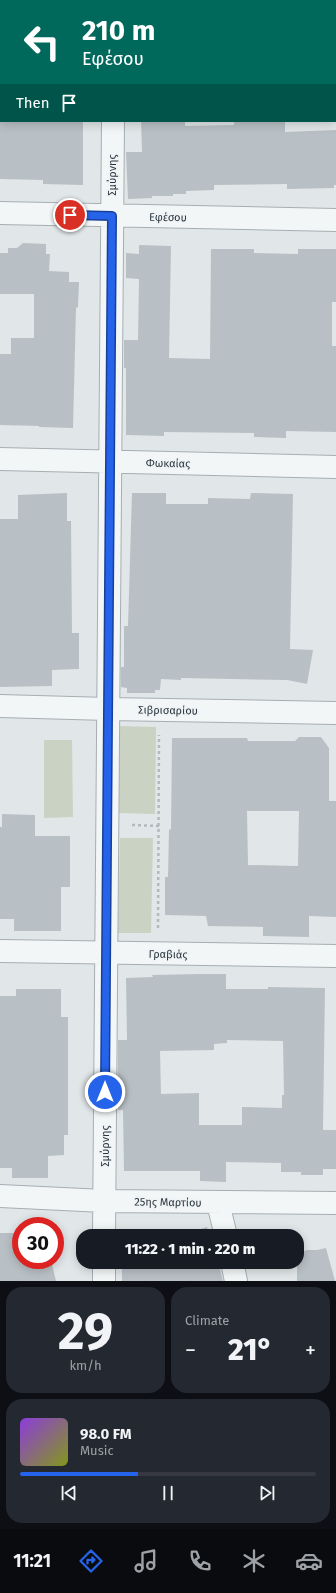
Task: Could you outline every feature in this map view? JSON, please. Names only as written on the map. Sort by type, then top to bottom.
[{"type":"street","name":"Σμύρνης","points":[[104,1229],[113,122]]},
{"type":"street","name":"Εφέσου","points":[[0,213],[336,220]]},
{"type":"street","name":"Φωκαίας","points":[[0,459],[336,467]]},
{"type":"street","name":"Σιβρισαρίου","points":[[0,706],[336,713]]},
{"type":"street","name":"Γραβιάς","points":[[0,951],[336,956]]},
{"type":"street","name":"25ης Μαρτίου","points":[[0,1196],[104,1201],[336,1203]]},
{"type":"street","points":[[218,1203],[224,1229]]},
{"type":"street","points":[[104,1269],[104,1281]]},
{"type":"street","points":[[233,1269],[236,1281]]},
{"type":"path","points":[[158,954],[159,710]]},
{"type":"green space","points":[[119,726],[156,727],[155,814],[118,813]]},
{"type":"green space","points":[[44,740],[72,740],[73,817],[44,818]]},
{"type":"green space","points":[[120,838],[153,838],[151,933],[118,933]]},
{"type":"building","points":[[0,122],[83,122],[83,185],[43,184],[43,180],[0,179]]},
{"type":"building","points":[[141,122],[185,122],[185,126],[234,125],[234,122],[285,122],[285,132],[336,130],[336,185],[334,185],[334,188],[287,189],[287,184],[214,185],[214,190],[186,191],[186,194],[173,194],[173,196],[152,196],[152,198],[128,199],[126,152],[142,152]]},
{"type":"building","points":[[23,243],[46,244],[46,254],[50,254],[49,271],[69,272],[69,282],[79,282],[78,307],[76,308],[73,428],[0,425],[0,354],[11,354],[11,338],[34,338],[34,294],[0,294],[0,253],[8,253],[8,248],[17,248]]},
{"type":"building","points":[[139,245],[171,246],[169,358],[210,359],[211,249],[254,249],[254,253],[298,254],[298,249],[336,249],[336,302],[332,302],[332,346],[336,346],[336,432],[286,431],[286,438],[254,437],[254,433],[164,432],[164,436],[126,435],[126,368],[124,368],[124,340],[138,340],[139,279],[126,278],[126,253],[139,254]]},
{"type":"building","points":[[67,493],[67,521],[71,521],[72,633],[79,633],[79,669],[52,670],[52,686],[0,687],[0,519],[18,519],[18,495]]},
{"type":"building","points":[[132,493],[166,493],[166,504],[208,504],[208,498],[250,499],[251,493],[293,494],[290,649],[313,650],[307,684],[287,680],[181,678],[181,680],[161,679],[160,690],[155,690],[155,693],[127,693],[127,688],[121,687],[121,667],[124,667],[124,626],[128,626]]},
{"type":"building","points":[[299,737],[321,737],[329,748],[329,801],[336,801],[336,917],[309,916],[309,937],[263,936],[263,927],[208,926],[206,916],[165,915],[165,877],[168,877],[169,830],[171,829],[172,738],[247,738],[248,741],[295,741]],"holes":[[[247,811],[299,811],[298,866],[248,865]]]},
{"type":"building","points":[[2,814],[35,815],[35,836],[70,836],[70,887],[61,887],[61,931],[14,931],[14,919],[0,919],[0,827],[2,827]]},
{"type":"building","points":[[226,974],[226,989],[268,989],[268,987],[325,988],[323,1130],[336,1130],[336,1169],[323,1169],[323,1175],[301,1175],[301,1172],[281,1172],[281,1163],[226,1162],[226,1182],[200,1181],[200,1171],[124,1171],[123,1110],[118,1110],[118,1040],[127,1040],[126,978],[153,977],[152,975]],"holes":[[[227,1040],[283,1041],[284,1095],[282,1095],[282,1108],[242,1107],[242,1125],[199,1125],[199,1093],[161,1094],[160,1051],[214,1050],[214,1044],[227,1043]]]},
{"type":"building","points":[[16,989],[61,989],[61,1017],[68,1017],[68,1135],[64,1135],[64,1155],[48,1156],[48,1178],[12,1178],[12,1168],[0,1168],[0,996],[16,996]]},
{"type":"building","points":[[0,1233],[12,1233],[12,1269],[53,1269],[56,1281],[0,1281]]},
{"type":"building","points":[[326,1248],[335,1281],[297,1281],[297,1269],[304,1269],[304,1251]]},
{"type":"building","points":[[122,1269],[220,1269],[223,1281],[122,1281]]},
{"type":"route","points":[[70,215],[112,216],[105,1092]]}]
